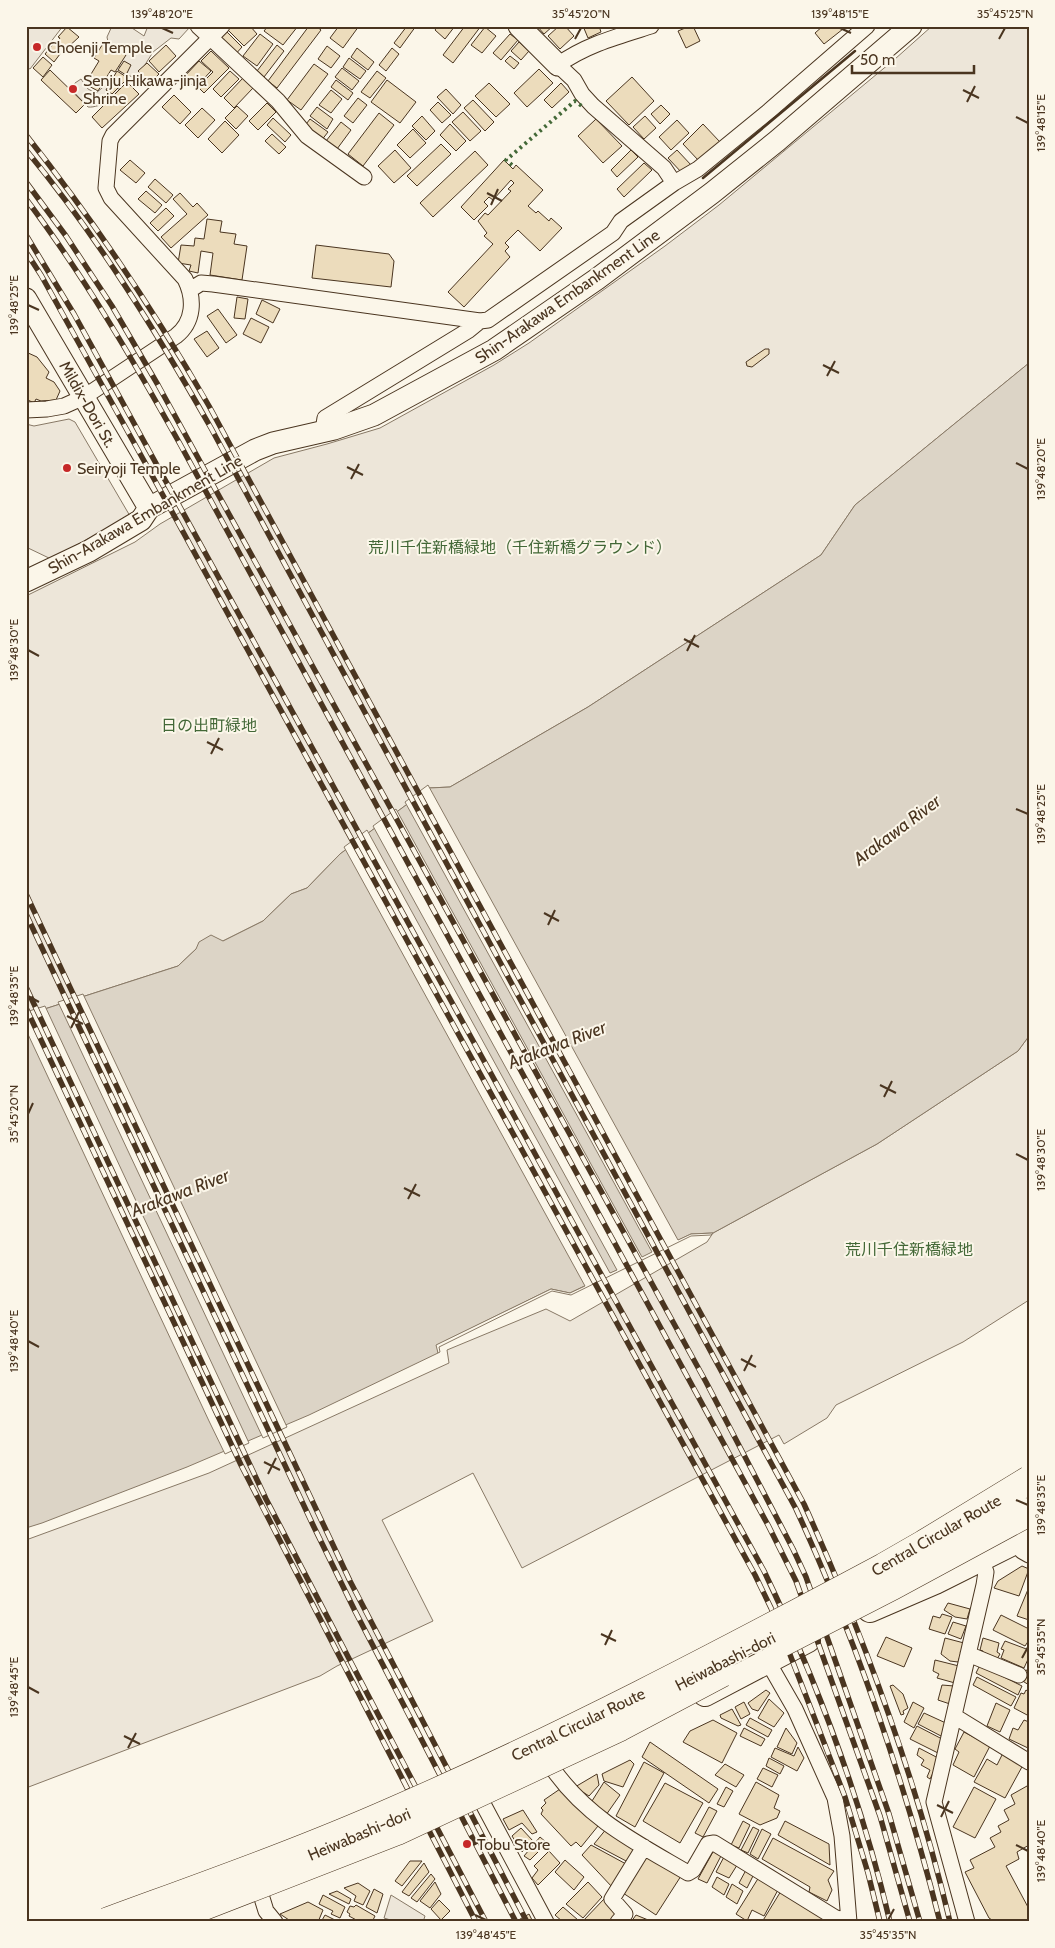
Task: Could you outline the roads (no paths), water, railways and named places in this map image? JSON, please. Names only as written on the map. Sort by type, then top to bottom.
[{"type":"highway","name":"Central Circular Route","points":[[106,1922],[235,1874],[391,1812],[605,1712],[884,1567],[1029,1480]]},
{"type":"highway","name":"Central Circular Route","points":[[163,1922],[397,1831],[620,1727],[892,1586],[1029,1512]]},
{"type":"main road","points":[[519,26],[558,64]]},
{"type":"main road","name":"Shin-Arakawa Embankment Line","points":[[26,582],[89,550],[141,520],[149,508],[256,450],[273,443],[334,429],[355,422],[388,408],[494,350],[597,279],[712,193],[777,141],[911,26]]},
{"type":"main road","name":"Mildix-Dori St.","points":[[26,299],[149,508]]},
{"type":"main road","name":"Heiwabashi-dori","points":[[135,1922],[252,1879],[358,1835],[471,1785],[609,1720],[799,1623],[946,1543],[1029,1495]]},
{"type":"main road","name":"Heiwabashi-dori","points":[[197,1922],[262,1898],[409,1836],[626,1736],[862,1614],[981,1559],[1025,1544]]},
{"type":"street","points":[[198,26],[278,101],[307,136],[364,177]]},
{"type":"street","points":[[26,410],[47,410],[64,406],[84,397],[181,332],[187,324],[192,309],[190,290],[185,279],[110,198],[106,188],[110,141],[112,135],[222,26]]},
{"type":"street","points":[[651,26],[607,40],[558,64],[574,80],[582,94],[593,106],[664,168],[674,182]]},
{"type":"street","points":[[323,431],[325,418],[480,322],[488,320],[613,233],[621,221],[674,182],[705,163],[769,111],[867,26]]},
{"type":"street","points":[[190,290],[201,283],[213,284],[480,322]]},
{"type":"street","points":[[967,1922],[934,1802],[986,1572],[981,1559]]},
{"type":"street","points":[[968,1654],[1019,1674]]},
{"type":"street","points":[[553,1769],[565,1786],[602,1821],[688,1873],[694,1870],[708,1844],[714,1843],[834,1917],[849,1922],[842,1836],[835,1798],[795,1709],[768,1662]]},
{"type":"street","points":[[954,1716],[1029,1762]]},
{"type":"street","points":[[482,1802],[546,1922]]},
{"type":"street","points":[[618,1922],[625,1914],[612,1899],[644,1847]]},
{"type":"street","points":[[262,1898],[266,1911],[275,1922]]},
{"type":"water","name":"Arakawa River","points":[[1029,363],[1029,1036],[1018,1051],[877,1144],[713,1233],[691,1234],[570,1293],[551,1289],[437,1345],[438,1353],[309,1415],[187,1467],[26,1528],[26,1015],[178,966],[196,949],[199,942],[211,935],[223,941],[263,921],[291,894],[307,888],[340,854],[429,788],[450,787],[588,707],[821,555],[855,505]]},
{"type":"railway","points":[[26,135],[76,200],[123,268],[209,406],[804,1504],[848,1606],[887,1710],[921,1815],[950,1922]]},
{"type":"railway","points":[[26,150],[101,250],[147,320],[211,428],[796,1509],[839,1610],[877,1712],[911,1816],[940,1922]]},
{"type":"railway","points":[[26,182],[66,236],[112,306],[158,385],[706,1382],[793,1549],[806,1577],[889,1814],[920,1922]]},
{"type":"railway","points":[[26,199],[68,258],[107,319],[180,444],[768,1525],[796,1581],[880,1816],[910,1922]]},
{"type":"railway","points":[[26,235],[74,314],[764,1571],[802,1656],[836,1743],[866,1832],[890,1922]]},
{"type":"railway","points":[[26,252],[41,275],[148,468],[755,1575],[789,1652],[845,1797],[868,1873],[880,1922]]},
{"type":"railway","points":[[26,894],[350,1581],[527,1922]]},
{"type":"railway","points":[[26,914],[313,1525],[355,1611],[516,1922]]},
{"type":"railway","points":[[26,987],[266,1499],[486,1922]]},
{"type":"railway","points":[[26,1008],[241,1465],[476,1922]]},
{"type":"place","name":"Choenji Temple","points":[[37,47]]},
{"type":"place","name":"Senju Hikawa-jinja Shrine","points":[[73,89]]},
{"type":"place","name":"Seiryoji Temple","points":[[67,468]]},
{"type":"place","name":"Tobu Store","points":[[467,1844]]},
{"type":"park label","name":"荒川千住新橋緑地（千住新橋グラウンド）","points":[[520,547]]},
{"type":"park label","name":"日の出町緑地","points":[[209,725]]},
{"type":"park label","name":"荒川千住新橋緑地","points":[[909,1249]]}]
